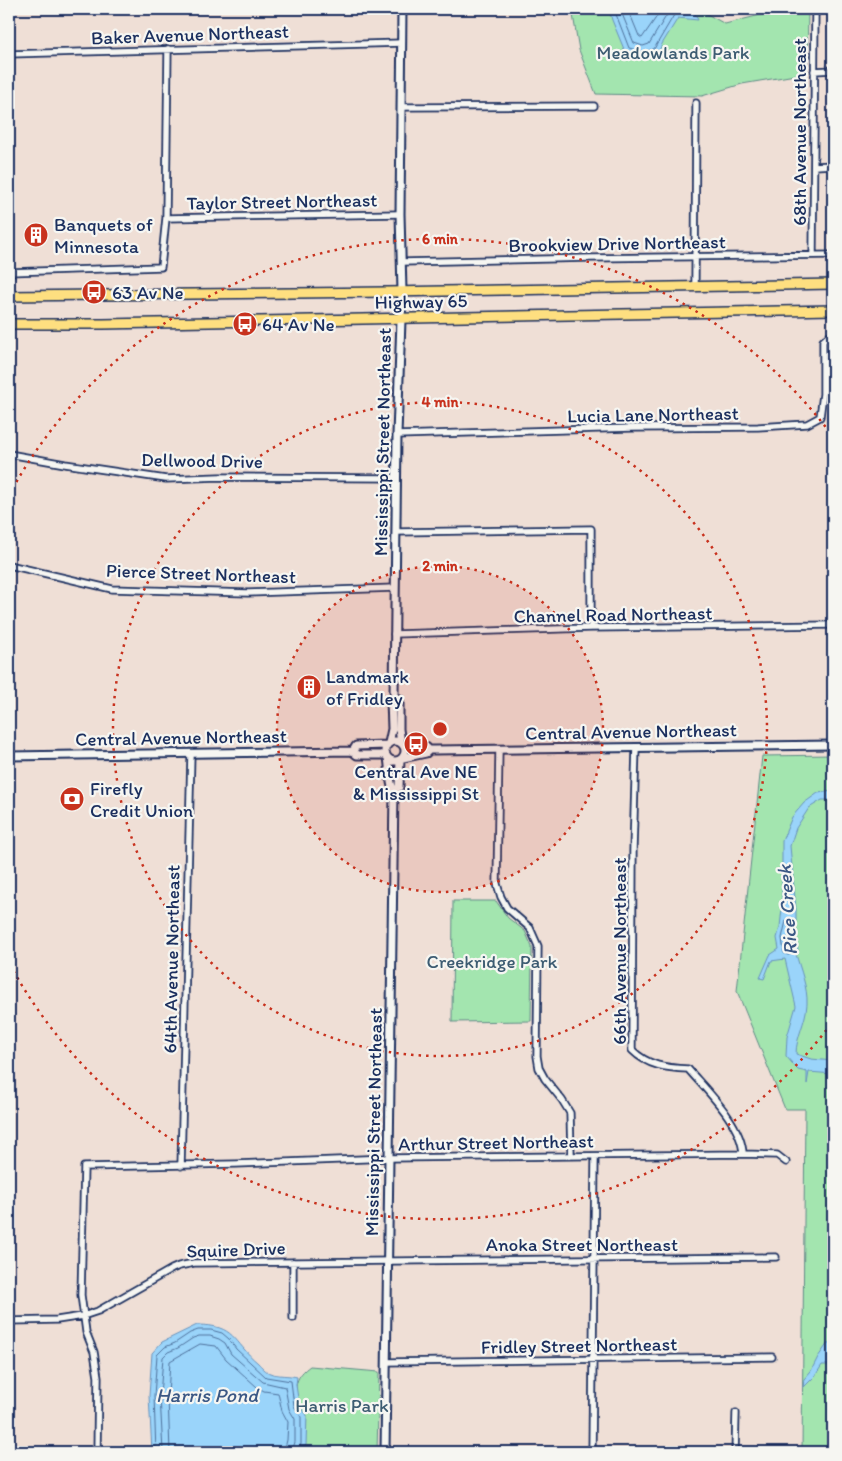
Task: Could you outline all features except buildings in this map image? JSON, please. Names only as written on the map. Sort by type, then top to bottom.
[{"type":"highway","name":"Highway 65","points":[[9,296],[833,284]]},
{"type":"highway","name":"Highway 65","points":[[9,324],[113,324],[833,310]]},
{"type":"street","name":"Mississippi Street Northeast","points":[[388,744],[392,729],[391,700],[394,696],[396,478],[402,291],[400,214],[402,9]]},
{"type":"street","name":"68th Avenue Northeast","points":[[813,255],[815,9]]},
{"type":"street","name":"Baker Avenue Northeast","points":[[9,54],[402,43]]},
{"type":"street","points":[[9,272],[161,267],[166,218],[168,49]]},
{"type":"street","points":[[814,71],[833,70]]},
{"type":"street","points":[[695,286],[696,103]]},
{"type":"street","points":[[402,107],[594,106]]},
{"type":"street","points":[[814,166],[833,165]]},
{"type":"street","name":"Taylor Street Northeast","points":[[166,218],[400,214]]},
{"type":"street","name":"Brookview Drive Northeast","points":[[402,262],[833,255]]},
{"type":"street","name":"Lucia Lane Northeast","points":[[397,435],[632,428],[758,428],[807,424],[820,417],[823,394],[823,341],[830,335],[833,335]]},
{"type":"street","name":"Dellwood Drive","points":[[9,454],[166,479],[219,477],[396,478]]},
{"type":"street","points":[[396,532],[591,529],[591,628]]},
{"type":"street","name":"Pierce Street Northeast","points":[[9,565],[112,589],[248,593],[395,588]]},
{"type":"street","name":"Channel Road Northeast","points":[[394,634],[591,628],[833,625]]},
{"type":"street","name":"Mississippi Street Northeast","points":[[394,696],[399,699],[399,729],[403,744]]},
{"type":"street","points":[[395,740],[403,744],[405,752],[401,759],[393,761],[387,756],[388,744],[395,740]]},
{"type":"street","name":"Central Avenue Northeast","points":[[353,751],[356,746],[388,744]]},
{"type":"street","name":"Central Avenue Northeast","points":[[403,744],[426,747],[429,750],[833,745]]},
{"type":"street","name":"66th Avenue Northeast","points":[[636,747],[633,850],[632,1050],[642,1060],[668,1068],[688,1069],[735,1128],[743,1154]]},
{"type":"street","points":[[499,749],[498,884],[506,908],[530,928],[538,946],[537,1056],[539,1068],[544,1079],[562,1100],[570,1113],[571,1156]]},
{"type":"street","name":"Central Avenue Northeast","points":[[401,759],[426,753],[429,750]]},
{"type":"street","name":"Central Avenue Northeast","points":[[9,756],[353,751],[356,755],[387,756]]},
{"type":"street","name":"64th Avenue Northeast","points":[[181,1166],[191,754]]},
{"type":"street","name":"Mississippi Street Northeast","points":[[385,1452],[394,792],[390,786],[391,770],[387,756]]},
{"type":"street","name":"Mississippi Street Northeast","points":[[394,792],[398,787],[398,770],[401,759]]},
{"type":"street","name":"Arthur Street Northeast","points":[[83,1316],[81,1295],[84,1167],[181,1166],[389,1158],[743,1154],[777,1155],[786,1162]]},
{"type":"street","points":[[592,1452],[595,1156]]},
{"type":"street","name":"Anoka Street Northeast","points":[[388,1260],[776,1257]]},
{"type":"street","name":"Squire Drive","points":[[9,1321],[57,1320],[83,1316],[98,1311],[130,1291],[172,1269],[187,1264],[388,1260]]},
{"type":"street","points":[[293,1262],[293,1318]]},
{"type":"street","points":[[83,1316],[98,1370],[97,1452]]},
{"type":"street","name":"Fridley Street Northeast","points":[[386,1362],[772,1357]]},
{"type":"street","points":[[735,1452],[736,1413]]},
{"type":"green space","name":"Meadowlands Park","points":[[572,9],[698,9],[725,24],[784,9],[808,9],[807,73],[742,84],[702,96],[596,94],[579,50]]},
{"type":"green space","points":[[833,755],[833,1452],[802,1452],[805,1109],[785,1109],[737,991],[762,756]]},
{"type":"green space","name":"Creekridge Park","points":[[453,901],[496,901],[508,918],[525,931],[532,947],[531,1021],[452,1022]]},
{"type":"green space","name":"Harris Park","points":[[310,1366],[379,1372],[377,1452],[301,1452],[304,1449],[306,1417],[299,1404],[296,1387],[299,1378]]},
{"type":"water","points":[[609,9],[693,9],[698,20],[678,18],[658,54],[644,57],[626,54]]},
{"type":"water","name":"Rice Creek","points":[[833,791],[833,800],[822,800],[809,808],[796,828],[790,846],[796,910],[798,950],[796,954],[807,998],[805,1017],[796,1054],[811,1059],[833,1061],[833,1074],[809,1072],[807,1084],[807,1072],[798,1070],[786,1056],[787,1037],[796,1006],[785,959],[771,961],[764,979],[760,978],[770,955],[779,949],[777,938],[782,908],[782,841],[792,817],[804,803],[818,793]]},
{"type":"water","name":"Harris Pond","points":[[197,1325],[210,1326],[227,1331],[268,1372],[276,1375],[297,1377],[296,1385],[299,1405],[307,1415],[306,1445],[301,1452],[152,1452],[149,1396],[152,1353],[162,1342]]},
{"type":"water","points":[[833,1341],[832,1365],[822,1365],[815,1376],[803,1388],[804,1379],[811,1371],[818,1357],[828,1343]]},
{"type":"place","name":"Banquets of Minnesota","points":[[36,235]]},
{"type":"place","name":"63 Av Ne","points":[[94,292]]},
{"type":"place","name":"64 Av Ne","points":[[245,324]]},
{"type":"place","name":"Landmark of Fridley","points":[[309,687]]},
{"type":"place","name":"Central Ave NE & Mississippi St","points":[[416,744]]},
{"type":"place","name":"Firefly Credit Union","points":[[72,799]]}]
